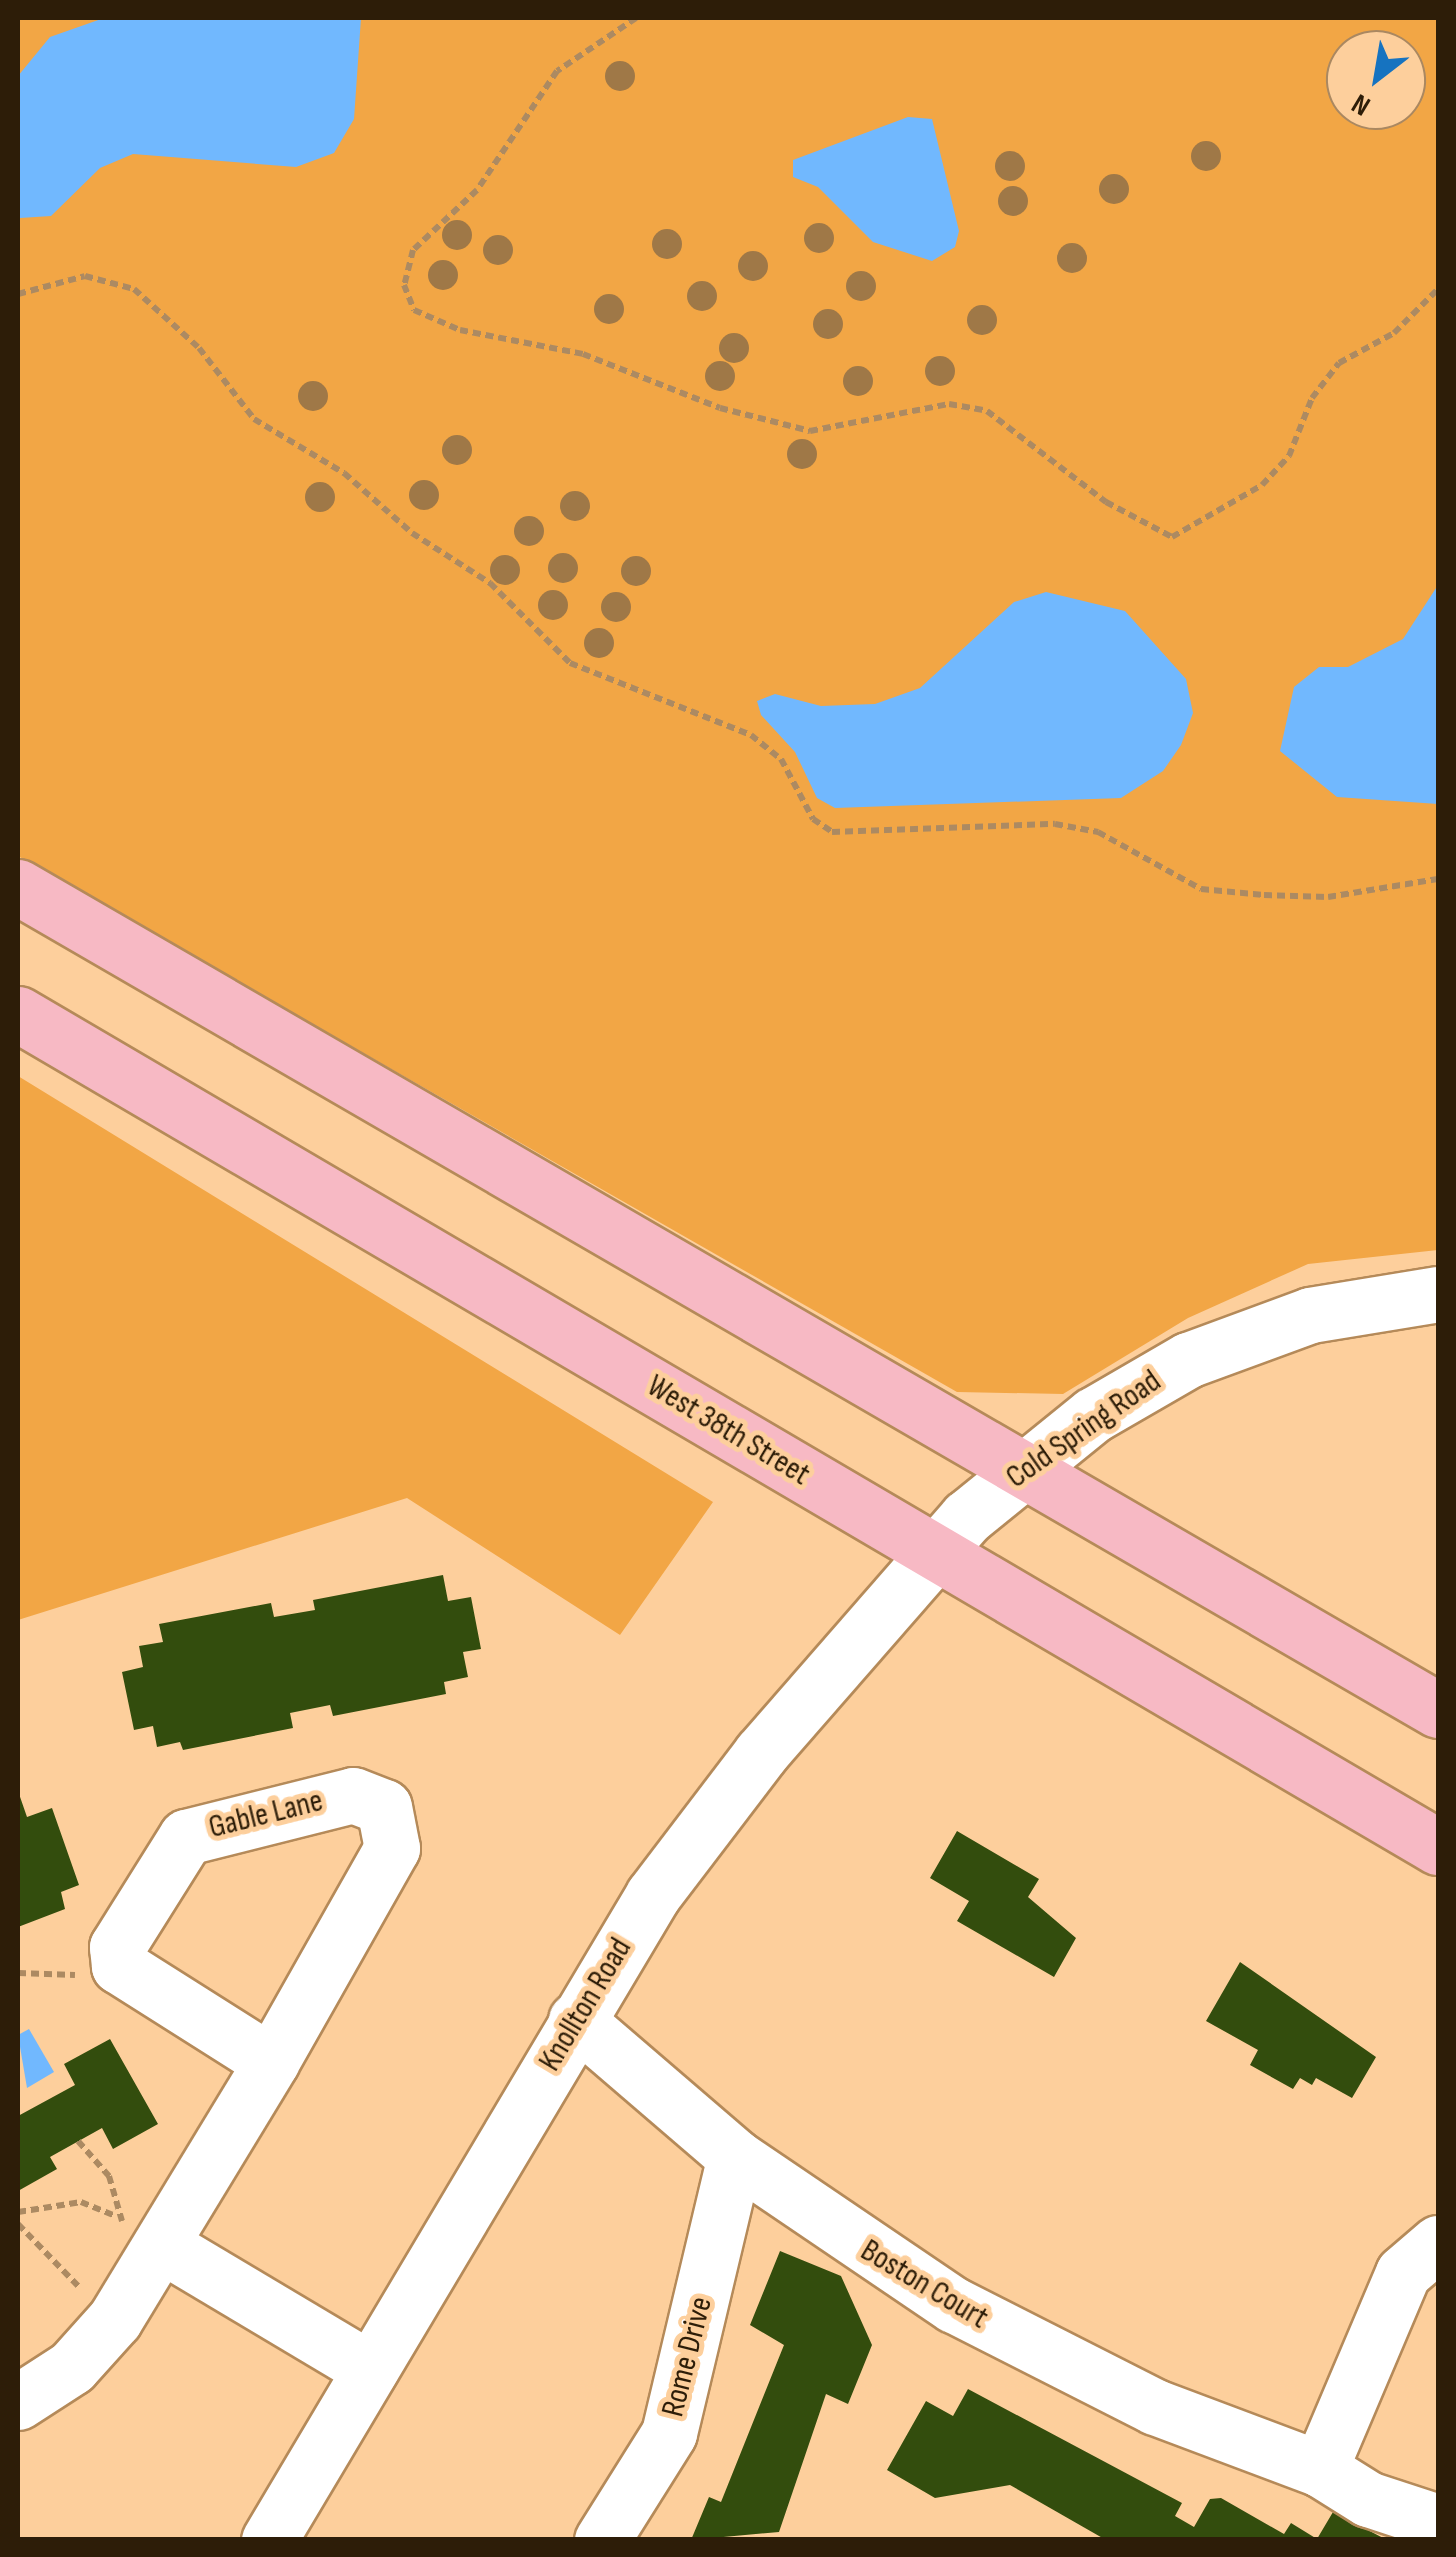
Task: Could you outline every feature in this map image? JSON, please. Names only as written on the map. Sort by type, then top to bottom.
[{"type":"main road","points":[[18,887],[1438,1710]]},
{"type":"main road","name":"West 38th Street","points":[[18,1014],[952,1536],[1438,1846]]},
{"type":"street","name":"Cold Spring Road","points":[[952,1536],[1022,1470],[1124,1394],[1222,1345],[1310,1314],[1438,1294]]},
{"type":"street","name":"Knollton Road","points":[[269,2540],[576,2020],[711,1815],[952,1536]]},
{"type":"street","name":"Gable Lane","points":[[18,2402],[72,2366],[115,2319],[165,2248],[388,1856],[394,1835],[384,1807],[343,1796],[186,1837],[118,1947],[119,1966]]},
{"type":"street","points":[[119,1966],[270,2062]]},
{"type":"street","name":"Boston Court","points":[[576,2020],[735,2157],[857,2246],[1019,2342],[1155,2407],[1320,2469],[1368,2499],[1438,2522]]},
{"type":"street","name":"Rome Drive","points":[[602,2540],[669,2433],[735,2157]]},
{"type":"street","points":[[1320,2469],[1402,2273],[1438,2244]]},
{"type":"street","points":[[165,2248],[370,2369]]},
{"type":"path","points":[[636,18],[557,71],[478,190],[413,250],[404,285],[414,310],[460,330],[583,354],[720,408],[810,431],[949,404],[987,411],[1106,502],[1172,537],[1262,485],[1289,456],[1312,398],[1339,363],[1394,333],[1438,289]]},
{"type":"path","points":[[18,294],[85,276],[134,289],[200,348],[254,419],[490,583],[570,663],[751,735],[780,759],[814,820],[832,832],[1055,824],[1098,832],[1201,889],[1264,895],[1328,898],[1438,880]]},
{"type":"path","points":[[18,1973],[119,1966]]},
{"type":"path","points":[[78,2141],[120,2198],[116,2216]]},
{"type":"path","points":[[18,2212],[81,2202],[116,2216],[165,2248]]},
{"type":"path","points":[[18,2224],[115,2319]]},
{"type":"shaded area","points":[[18,18],[1438,18],[1438,1250],[1308,1264],[1188,1318],[1063,1394],[957,1392],[18,856]]},
{"type":"shaded area","points":[[18,1076],[713,1502],[620,1635],[407,1498],[18,1620]]},
{"type":"water","points":[[104,18],[361,18],[354,119],[334,153],[296,167],[133,154],[100,168],[51,216],[20,218],[18,76],[50,37]]},
{"type":"water","points":[[908,117],[932,119],[959,231],[955,247],[932,261],[873,242],[818,187],[793,177],[793,160]]},
{"type":"water","points":[[1438,585],[1438,804],[1337,797],[1280,751],[1294,687],[1319,667],[1348,667],[1403,639]]},
{"type":"water","points":[[1046,592],[1125,611],[1186,679],[1193,713],[1181,745],[1163,771],[1121,798],[835,808],[817,798],[795,752],[761,715],[757,701],[775,694],[821,706],[875,704],[920,688],[1014,602]]},
{"type":"water","points":[[29,2029],[54,2072],[27,2088],[18,2035]]},
{"type":"building","points":[[443,1575],[448,1601],[471,1597],[481,1649],[463,1652],[468,1677],[444,1682],[446,1694],[333,1716],[330,1705],[290,1713],[293,1728],[183,1750],[180,1742],[157,1747],[153,1726],[134,1730],[122,1672],[143,1667],[139,1646],[163,1642],[159,1624],[271,1603],[274,1617],[315,1610],[313,1600]]},
{"type":"building","points":[[18,1791],[27,1817],[52,1808],[79,1885],[61,1892],[65,1909],[18,1927]]},
{"type":"building","points":[[957,1831],[1039,1879],[1028,1897],[1076,1938],[1054,1977],[957,1921],[969,1901],[930,1878]]},
{"type":"building","points":[[1240,1962],[1376,2057],[1352,2098],[1316,2078],[1312,2085],[1300,2078],[1293,2089],[1250,2065],[1258,2050],[1206,2021]]},
{"type":"building","points":[[110,2039],[158,2124],[113,2149],[102,2128],[50,2157],[57,2169],[18,2191],[18,2116],[75,2085],[64,2064]]},
{"type":"building","points":[[780,2251],[841,2276],[872,2345],[848,2404],[826,2394],[779,2532],[691,2540],[709,2497],[721,2502],[784,2345],[750,2325]]},
{"type":"building","points":[[968,2389],[1182,2503],[1175,2516],[1194,2527],[1210,2499],[1221,2498],[1284,2534],[1291,2523],[1317,2539],[1333,2512],[1387,2540],[1106,2540],[1010,2485],[935,2498],[887,2470],[926,2401],[953,2416]]}]
